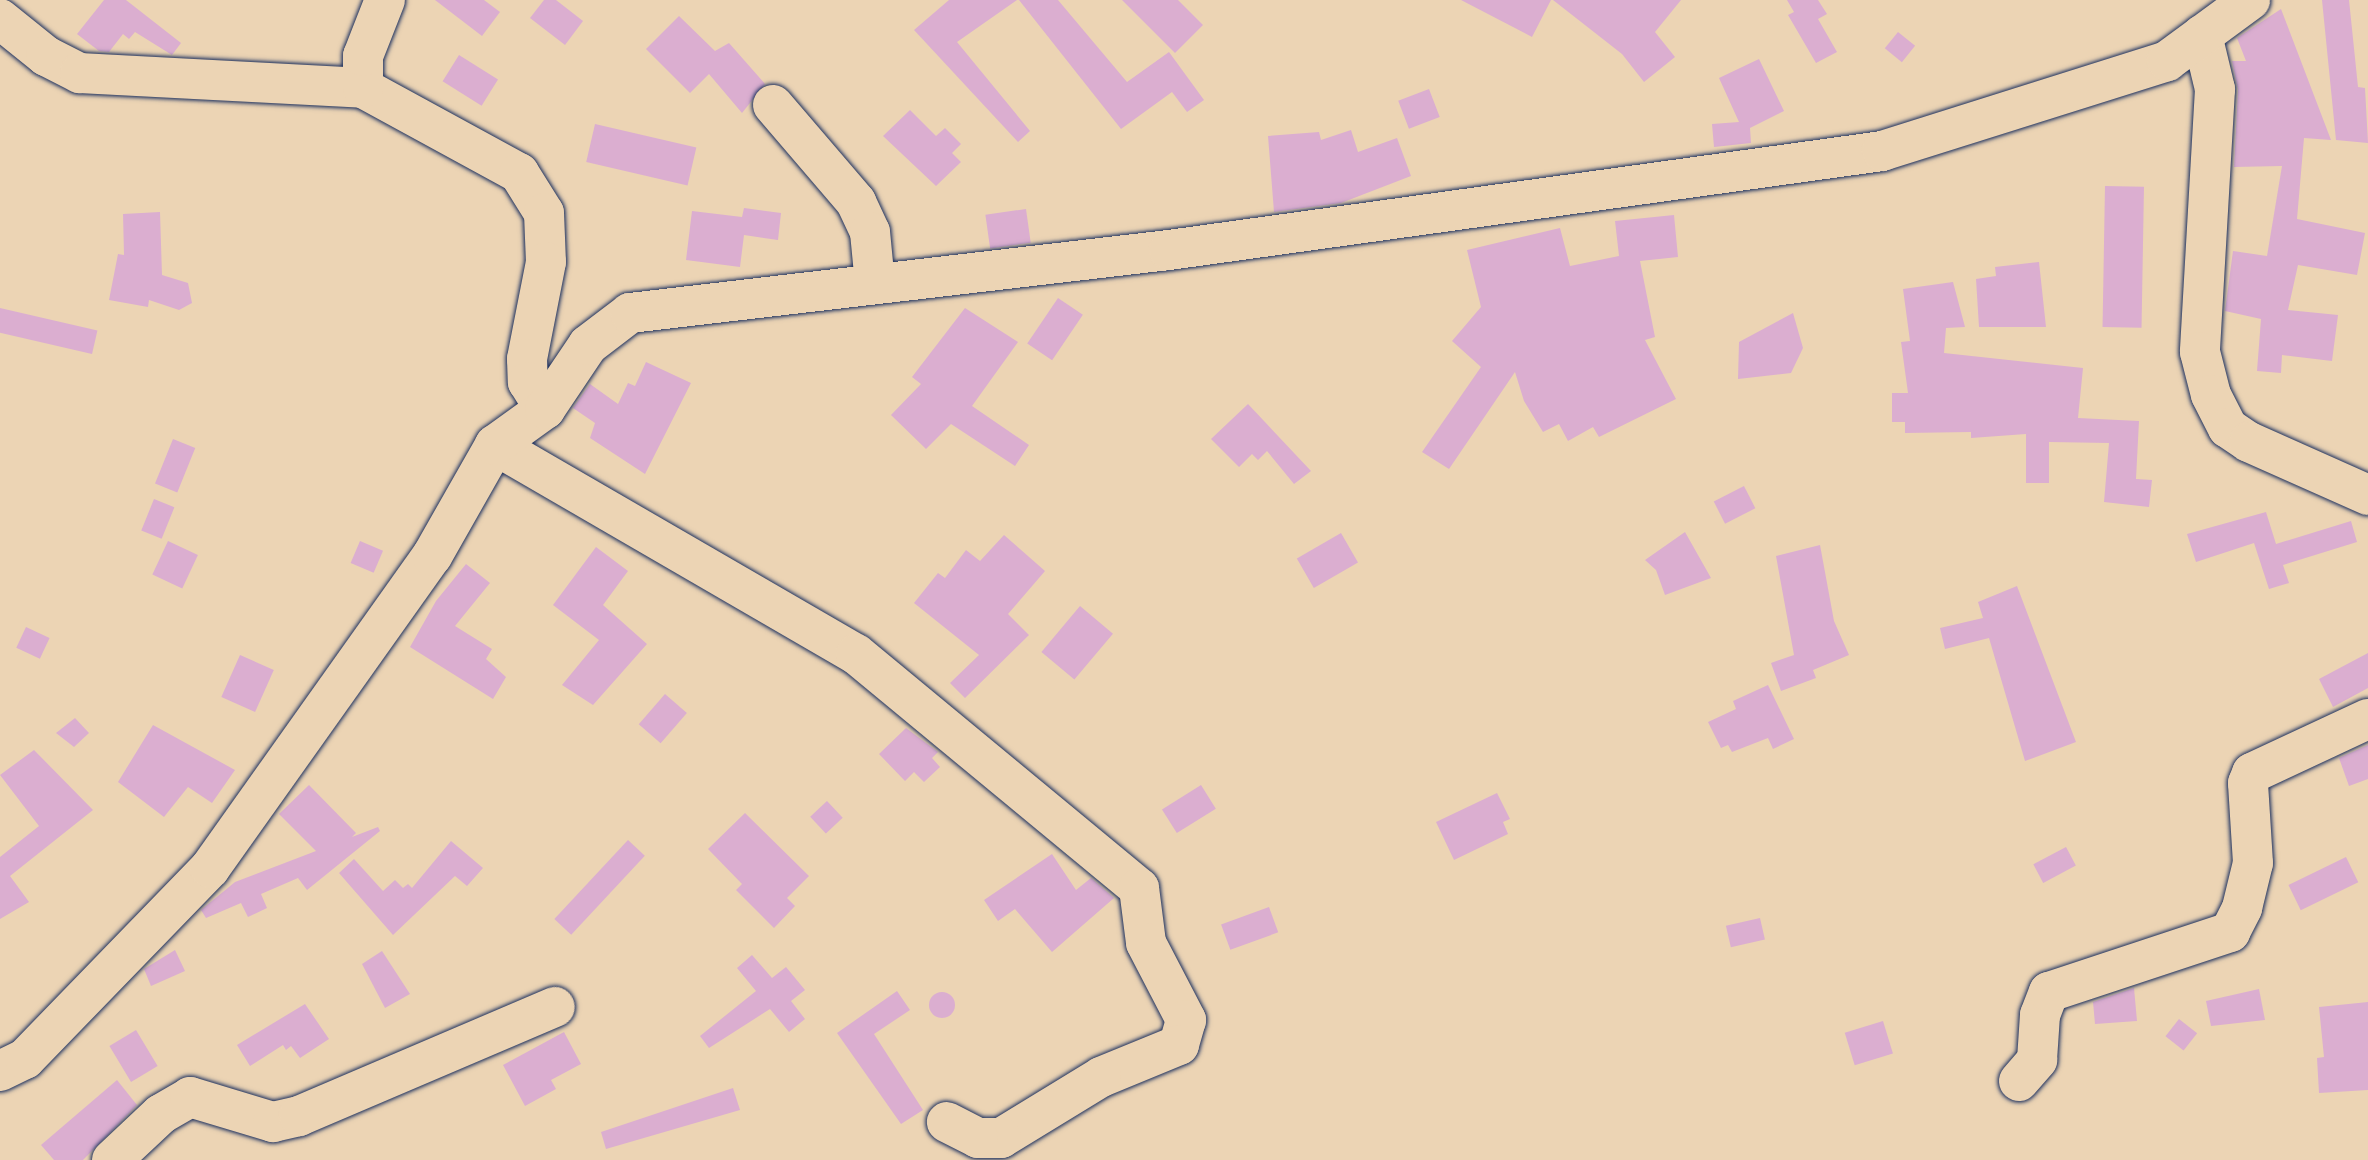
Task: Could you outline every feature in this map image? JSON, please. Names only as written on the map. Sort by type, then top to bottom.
[{"type":"street","points":[[363,88],[363,56],[385,0]]},
{"type":"street","points":[[0,1071],[25,1059],[210,868],[432,556],[495,445],[545,409],[588,345],[630,313],[1169,250],[1882,151],[2167,61],[2250,0]]},
{"type":"street","points":[[0,19],[46,56],[80,73],[363,88],[519,173],[544,213],[546,262],[527,359],[528,382],[545,409]]},
{"type":"street","points":[[2202,35],[2215,89],[2200,352],[2211,395],[2228,428],[2249,442],[2368,495]]},
{"type":"street","points":[[773,105],[856,202],[870,232],[875,284]]},
{"type":"street","points":[[495,445],[856,654],[1139,888],[1146,943],[1186,1020],[1179,1045],[1101,1077],[1001,1138],[978,1138],[947,1122]]},
{"type":"street","points":[[2019,1081],[2037,1060],[2040,1015],[2049,992],[2230,932],[2242,908],[2253,863],[2248,783],[2252,773],[2368,719]]},
{"type":"street","points":[[112,1160],[161,1114],[190,1097],[257,1119],[299,1116],[555,1007]]},
{"type":"building","points":[[104,0],[126,0],[181,43],[172,55],[135,32],[129,39],[123,34],[109,52],[99,51],[77,34]]},
{"type":"building","points":[[435,0],[484,0],[500,12],[482,36]]},
{"type":"building","points":[[544,0],[556,0],[583,21],[565,45],[530,18]]},
{"type":"building","points":[[949,0],[1017,0],[957,42],[1030,131],[1018,142],[914,30]]},
{"type":"building","points":[[1019,0],[1058,0],[1127,82],[1169,52],[1204,100],[1187,112],[1172,92],[1121,129]]},
{"type":"building","points":[[1122,0],[1178,0],[1203,25],[1175,53]]},
{"type":"building","points":[[1461,0],[1551,0],[1532,37]]},
{"type":"building","points":[[1553,0],[1681,0],[1655,32],[1675,57],[1644,82],[1622,54]]},
{"type":"building","points":[[1787,0],[1818,0],[1827,14],[1818,19],[1837,52],[1816,63],[1788,15],[1794,12]]},
{"type":"building","points":[[2322,0],[2349,0],[2358,87],[2365,88],[2368,143],[2336,140]]},
{"type":"building","points":[[2281,9],[2331,140],[2304,138],[2297,219],[2365,233],[2357,275],[2298,265],[2288,310],[2338,315],[2332,361],[2282,355],[2281,373],[2257,371],[2261,319],[2225,311],[2233,251],[2267,256],[2282,166],[2234,167],[2238,90],[2232,61],[2246,61],[2237,38]]},
{"type":"building","points":[[679,16],[715,51],[729,43],[765,84],[742,113],[709,74],[690,93],[646,49]]},
{"type":"building","points":[[1898,32],[1915,46],[1902,62],[1885,48]]},
{"type":"building","points":[[459,55],[498,79],[482,106],[443,81]]},
{"type":"building","points":[[1759,59],[1784,111],[1750,128],[1751,143],[1714,147],[1712,124],[1739,122],[1719,78]]},
{"type":"building","points":[[1429,89],[1440,117],[1409,129],[1398,101]]},
{"type":"building","points":[[910,110],[936,136],[945,128],[961,144],[952,153],[961,162],[936,186],[883,136]]},
{"type":"building","points":[[595,124],[696,147],[688,185],[586,162]]},
{"type":"building","points":[[1351,130],[1358,152],[1397,138],[1411,176],[1341,203],[1274,212],[1268,136],[1319,132],[1321,140]]},
{"type":"building","points":[[2105,186],[2144,187],[2142,328],[2103,327]]},
{"type":"building","points":[[744,208],[781,213],[778,240],[744,235],[740,267],[686,260],[692,211],[742,217]]},
{"type":"building","points":[[1026,209],[1031,243],[990,248],[985,215]]},
{"type":"building","points":[[160,212],[162,275],[188,283],[192,303],[179,310],[149,300],[148,307],[109,300],[118,254],[124,255],[123,214]]},
{"type":"building","points":[[1674,215],[1678,257],[1640,261],[1655,337],[1645,340],[1676,399],[1599,437],[1593,427],[1568,441],[1559,424],[1543,432],[1524,401],[1515,372],[1449,469],[1422,452],[1481,367],[1452,341],[1481,307],[1467,250],[1560,228],[1570,266],[1619,256],[1615,221]]},
{"type":"building","points":[[2039,262],[2046,327],[1979,327],[1976,279],[1996,276],[1995,267]]},
{"type":"building","points":[[1953,282],[1965,327],[1946,328],[1944,353],[2083,368],[2078,418],[2139,421],[2136,479],[2152,480],[2149,507],[2104,502],[2109,443],[2049,442],[2049,483],[2026,483],[2026,434],[1971,438],[1971,432],[1905,433],[1905,422],[1892,422],[1892,393],[1908,393],[1901,342],[1910,341],[1903,289]]},
{"type":"building","points":[[1058,298],[1083,315],[1052,360],[1027,344]]},
{"type":"building","points":[[0,308],[97,330],[92,354],[0,333]]},
{"type":"building","points":[[965,308],[1018,342],[972,406],[1029,445],[1015,466],[951,424],[926,449],[891,415],[921,384],[912,377]]},
{"type":"building","points":[[1793,313],[1803,348],[1791,373],[1738,379],[1739,342]]},
{"type":"building","points":[[646,362],[691,383],[645,474],[590,438],[595,423],[573,408],[590,384],[618,404],[628,383],[635,386]]},
{"type":"building","points":[[1248,404],[1311,471],[1294,484],[1267,451],[1258,460],[1252,454],[1239,467],[1211,439]]},
{"type":"building","points":[[173,439],[195,448],[177,492],[155,484]]},
{"type":"building","points":[[1744,486],[1755,508],[1725,524],[1714,501]]},
{"type":"building","points":[[154,499],[174,507],[162,539],[141,531]]},
{"type":"building","points":[[2266,512],[2276,544],[2351,521],[2357,542],[2283,565],[2289,583],[2269,589],[2254,543],[2196,562],[2187,534]]},
{"type":"building","points":[[1685,532],[1711,578],[1665,595],[1656,570],[1645,560]]},
{"type":"building","points":[[1341,533],[1358,562],[1314,588],[1297,558]]},
{"type":"building","points":[[1004,535],[1045,571],[1008,614],[1029,635],[965,698],[950,683],[979,655],[914,603],[938,573],[945,578],[966,550],[980,561]]},
{"type":"building","points":[[168,541],[198,555],[182,588],[152,575]]},
{"type":"building","points":[[360,541],[383,551],[374,573],[351,563]]},
{"type":"building","points":[[1820,545],[1834,621],[1849,655],[1813,670],[1816,678],[1781,691],[1771,663],[1794,655],[1776,556]]},
{"type":"building","points":[[596,547],[628,571],[603,605],[647,644],[593,705],[562,685],[599,640],[553,605]]},
{"type":"building","points":[[466,564],[490,583],[455,626],[492,649],[486,659],[506,677],[493,699],[410,647],[436,601]]},
{"type":"building","points":[[2017,586],[2076,742],[2025,761],[1989,638],[1945,649],[1940,628],[1983,618],[1978,602]]},
{"type":"building","points":[[1080,606],[1113,634],[1074,680],[1041,652]]},
{"type":"building","points":[[26,627],[50,638],[40,659],[16,648]]},
{"type":"building","points":[[2368,653],[2368,688],[2333,707],[2319,679]]},
{"type":"building","points":[[240,655],[274,670],[255,712],[221,697]]},
{"type":"building","points":[[1768,685],[1794,739],[1773,749],[1768,738],[1732,752],[1728,745],[1721,748],[1708,722],[1736,709],[1733,701]]},
{"type":"building","points":[[665,694],[687,713],[661,743],[639,724]]},
{"type":"building","points":[[75,718],[89,733],[74,747],[56,733]]},
{"type":"building","points":[[153,725],[235,770],[212,803],[188,787],[164,817],[118,782]]},
{"type":"building","points":[[906,728],[938,752],[932,758],[940,767],[924,782],[914,772],[905,781],[879,754]]},
{"type":"building","points":[[2368,745],[2368,779],[2349,786],[2339,758]]},
{"type":"building","points":[[34,750],[93,810],[10,876],[29,902],[0,919],[0,857],[39,826],[0,775]]},
{"type":"building","points":[[309,785],[356,833],[352,837],[378,827],[380,831],[307,890],[298,878],[261,894],[267,908],[248,917],[241,903],[206,918],[201,910],[235,882],[316,851],[279,814]]},
{"type":"building","points":[[1201,785],[1216,809],[1177,833],[1162,809]]},
{"type":"building","points":[[1497,793],[1510,819],[1503,822],[1508,834],[1454,860],[1436,822]]},
{"type":"building","points":[[827,801],[843,818],[826,834],[810,817]]},
{"type":"building","points":[[745,813],[809,876],[787,898],[795,906],[774,928],[736,890],[742,884],[708,849]]},
{"type":"building","points":[[628,840],[645,856],[571,935],[554,919]]},
{"type":"building","points":[[451,841],[483,868],[467,886],[455,876],[393,935],[339,873],[354,859],[383,891],[395,880],[403,888],[408,884],[412,888]]},
{"type":"building","points":[[2066,847],[2076,866],[2043,883],[2033,864]]},
{"type":"building","points":[[1052,854],[1076,890],[1091,878],[1114,898],[1052,952],[1015,909],[998,921],[984,900]]},
{"type":"building","points":[[2346,857],[2358,882],[2301,910],[2288,885]]},
{"type":"building","points":[[1269,907],[1278,932],[1230,950],[1221,924]]},
{"type":"building","points":[[1760,918],[1765,939],[1731,947],[1726,926]]},
{"type":"building","points":[[175,950],[185,971],[151,986],[144,969]]},
{"type":"building","points":[[382,951],[410,994],[385,1008],[362,964]]},
{"type":"building","points":[[752,955],[772,978],[786,967],[805,990],[791,1001],[805,1019],[789,1032],[770,1009],[709,1048],[700,1036],[756,991],[737,968]]},
{"type":"building","points":[[2134,988],[2137,1021],[2095,1024],[2093,1002]]},
{"type":"building","points":[[2259,989],[2265,1020],[2211,1026],[2206,1001]]},
{"type":"building","points":[[897,991],[910,1010],[874,1034],[923,1110],[901,1124],[837,1033]]},
{"type":"building","points":[[942,992],[951,996],[955,1005],[951,1014],[942,1018],[933,1014],[929,1005],[933,996]]},
{"type":"building","points":[[2368,1002],[2368,1090],[2319,1093],[2317,1058],[2324,1057],[2319,1007]]},
{"type":"building","points":[[305,1004],[329,1039],[300,1058],[291,1046],[286,1050],[283,1045],[250,1066],[237,1045]]},
{"type":"building","points":[[2179,1019],[2197,1033],[2184,1050],[2165,1036]]},
{"type":"building","points":[[1883,1021],[1893,1054],[1855,1065],[1845,1033]]},
{"type":"building","points":[[136,1030],[158,1066],[131,1082],[109,1046]]},
{"type":"building","points":[[564,1032],[581,1064],[551,1080],[556,1089],[525,1106],[503,1065]]},
{"type":"building","points":[[117,1080],[137,1105],[83,1160],[54,1160],[41,1145]]},
{"type":"building","points":[[733,1088],[740,1110],[606,1149],[601,1132]]}]
